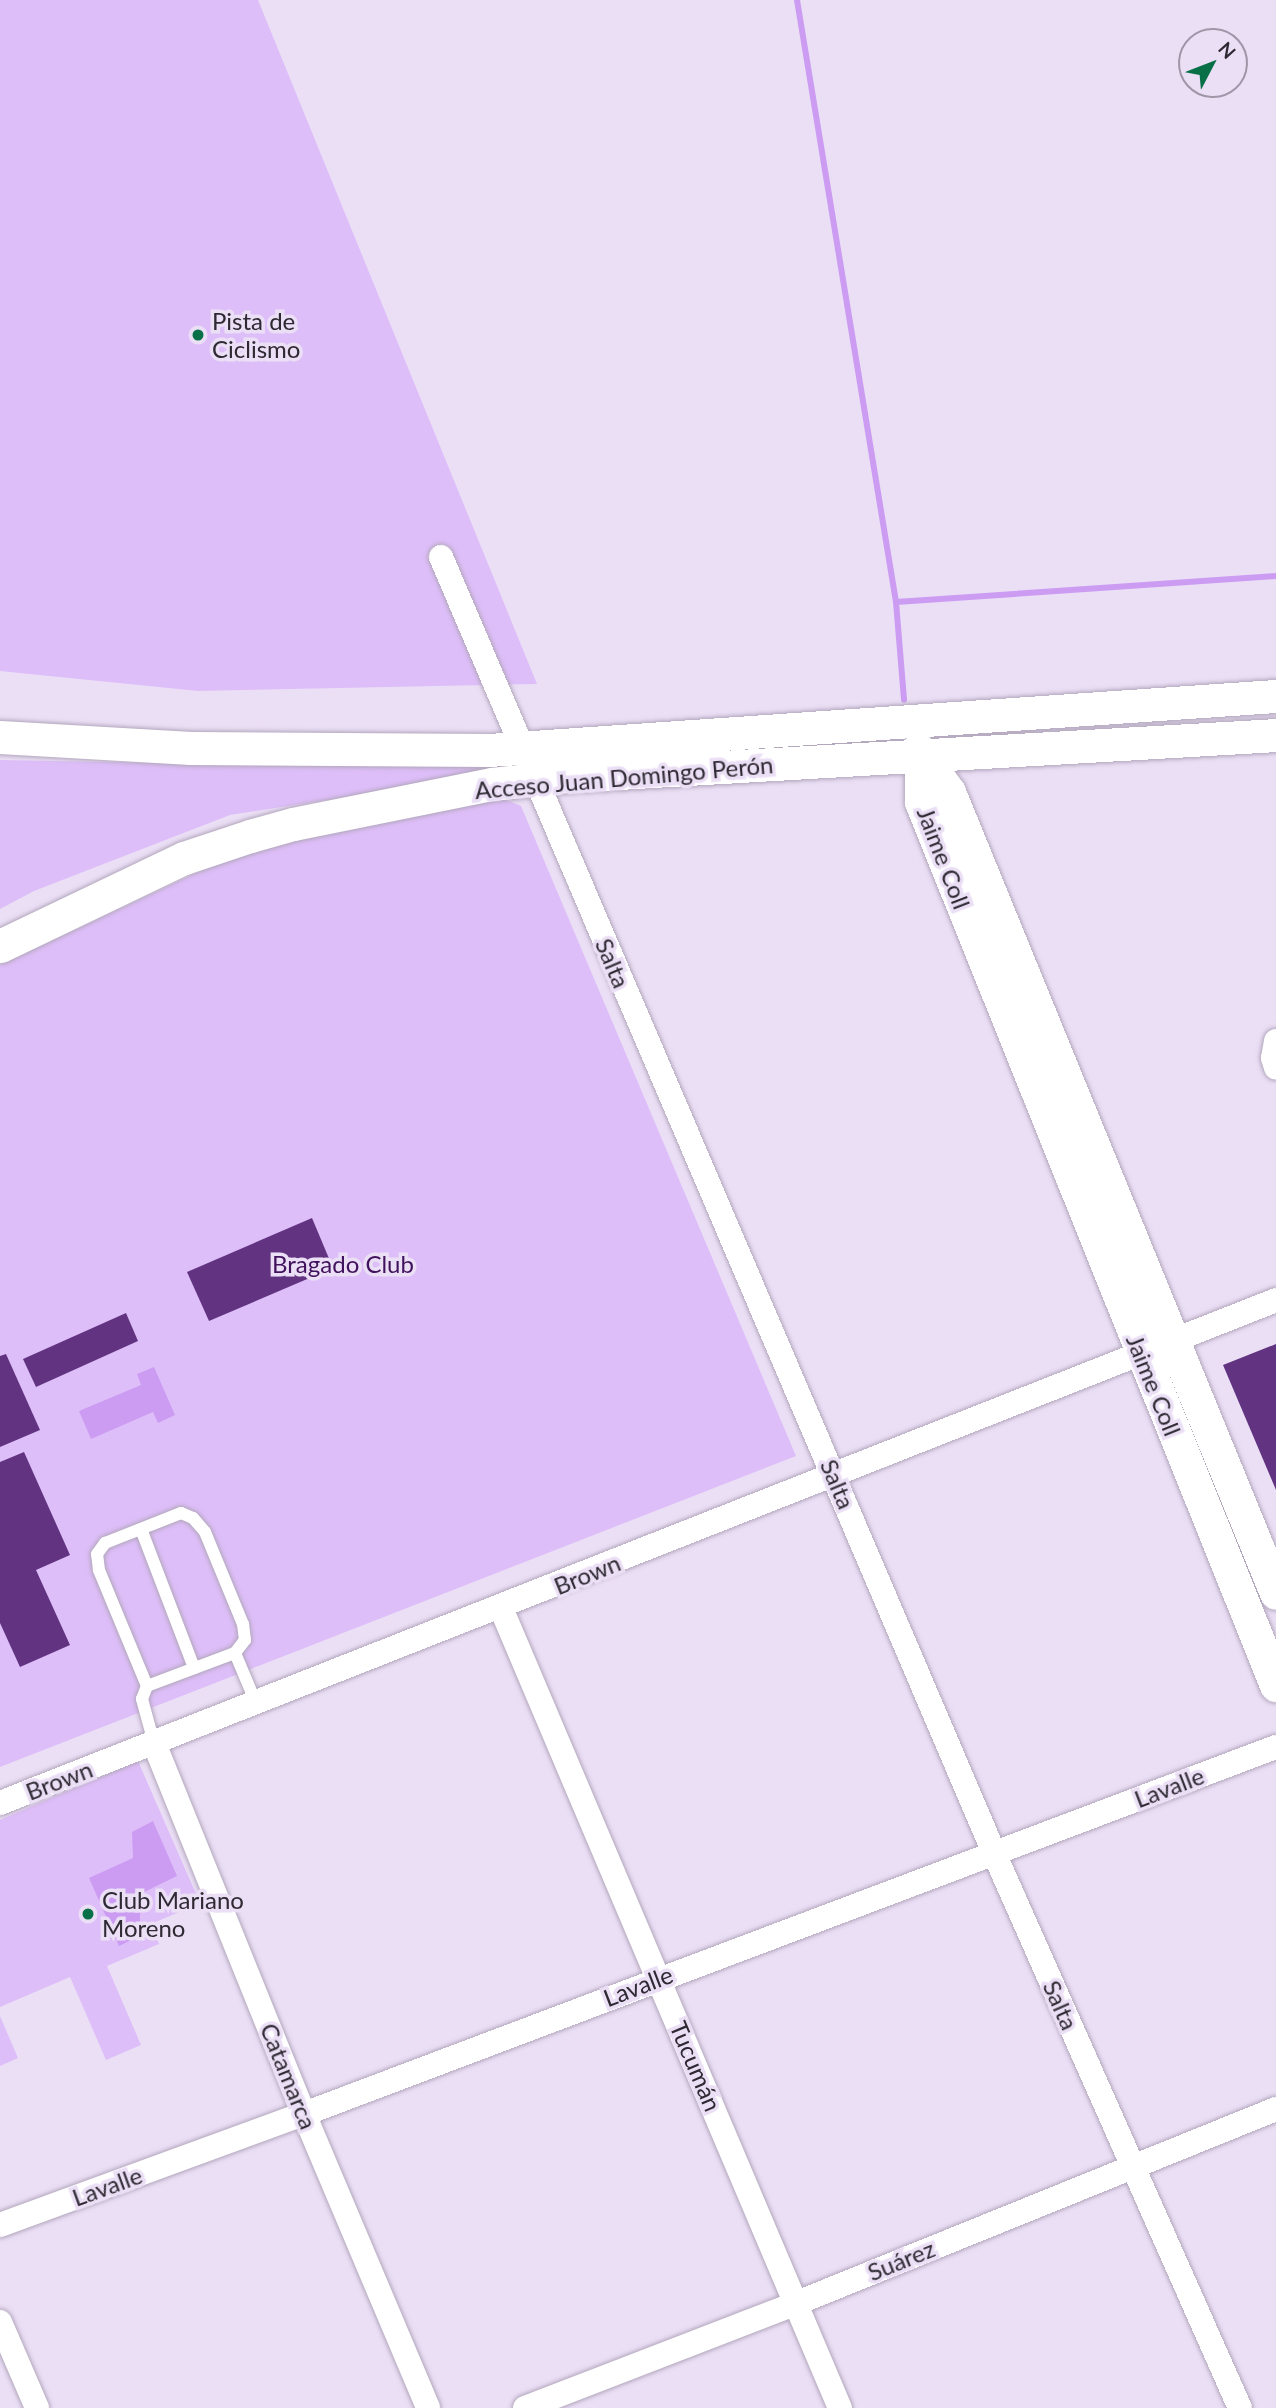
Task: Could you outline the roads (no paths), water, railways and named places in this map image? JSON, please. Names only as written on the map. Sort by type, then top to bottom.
[{"type":"main road","name":"Acceso Juan Domingo Perón","points":[[0,737],[191,748],[489,750],[1276,696]]},
{"type":"main road","points":[[907,722],[921,756]]},
{"type":"main road","name":"Acceso Juan Domingo Perón","points":[[0,946],[184,858],[293,824],[479,786],[533,779],[1276,735]]},
{"type":"main road","name":"Jaime Coll","points":[[921,756],[949,792],[1276,1593]]},
{"type":"main road","name":"Jaime Coll","points":[[921,756],[921,802],[1276,1685]]},
{"type":"street","name":"Salta","points":[[441,557],[533,779],[994,1853],[1240,2408]]},
{"type":"street","points":[[1276,1041],[1273,1058],[1276,1068]]},
{"type":"street","name":"Brown","points":[[0,1803],[501,1608],[1172,1339],[1276,1300]]},
{"type":"street","name":"Tucumán","points":[[501,1608],[840,2408]]},
{"type":"street","name":"Catamarca","points":[[155,1743],[304,2114],[428,2408]]},
{"type":"street","name":"Lavalle","points":[[0,2225],[304,2114],[658,1978],[1276,1747]]},
{"type":"street","name":"Suárez","points":[[525,2408],[797,2303],[1131,2165],[1276,2109]]},
{"type":"street","points":[[0,2322],[37,2408]]},
{"type":"lane","points":[[147,1686],[235,1653],[245,1640],[243,1624],[205,1532],[193,1518],[181,1513],[105,1543],[97,1554],[99,1570],[147,1686],[142,1699],[155,1743]]},
{"type":"lane","points":[[141,1529],[194,1668]]},
{"type":"lane","points":[[235,1653],[256,1703]]},
{"type":"waterway","points":[[797,0],[896,602],[904,700]]},
{"type":"waterway","points":[[896,602],[1276,576]]},
{"type":"place","name":"Pista de Ciclismo","points":[[198,335]]},
{"type":"place","name":"Club Mariano Moreno","points":[[88,1914]]},
{"type":"park label","name":"Bragado Club","points":[[343,1264]]}]
